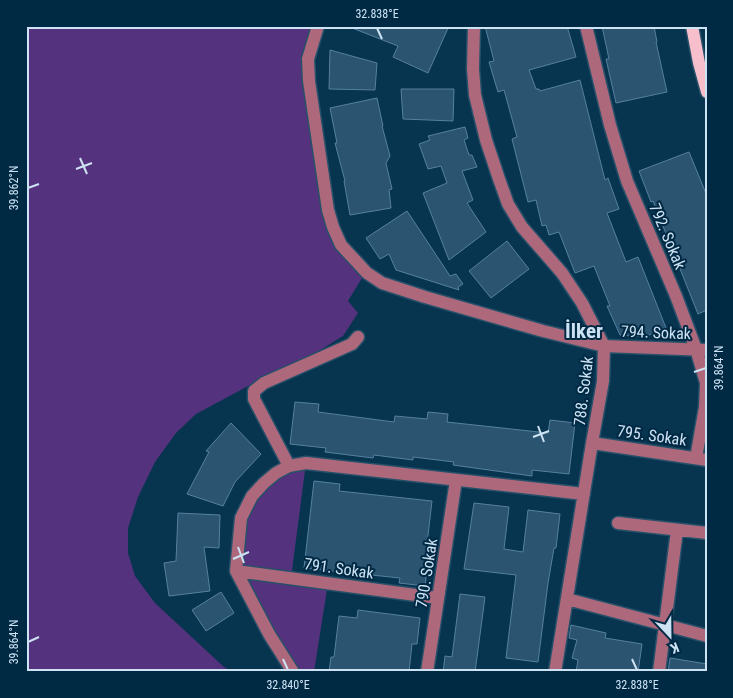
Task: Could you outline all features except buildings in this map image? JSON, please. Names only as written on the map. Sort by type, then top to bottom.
[{"type":"main road","points":[[692,26],[707,92]]},
{"type":"street","name":"794. Sokak","points":[[318,26],[308,60],[309,81],[328,210],[341,245],[367,273],[382,283],[418,295],[543,331],[604,346],[701,349]]},
{"type":"street","name":"788. Sokak","points":[[474,26],[473,69],[475,95],[491,156],[508,204],[522,227],[562,273],[582,303],[604,346],[603,380],[555,672]]},
{"type":"street","name":"792. Sokak","points":[[586,26],[610,124],[627,181],[701,349],[706,383],[701,459]]},
{"type":"street","points":[[289,466],[254,399],[254,391],[264,383],[352,344],[358,337]]},
{"type":"street","name":"795. Sokak","points":[[592,443],[701,459]]},
{"type":"street","points":[[293,672],[269,634],[236,571],[241,518],[244,510],[252,496],[276,473],[289,466],[306,463],[584,494]]},
{"type":"street","name":"790. Sokak","points":[[427,672],[456,480]]},
{"type":"street","points":[[618,524],[707,533]]},
{"type":"street","points":[[659,672],[677,530]]},
{"type":"street","name":"791. Sokak","points":[[236,571],[438,598]]},
{"type":"street","points":[[567,599],[707,636]]},
{"type":"shaded area","points":[[26,26],[311,26],[304,60],[324,211],[362,278],[348,301],[358,313],[343,336],[322,349],[196,414],[176,433],[155,462],[138,497],[128,528],[128,553],[135,576],[155,603],[224,667],[233,672],[26,672]]},
{"type":"shaded area","points":[[306,463],[291,578],[328,583],[314,672],[293,672],[236,571],[241,518],[264,483]]},
{"type":"district","name":"İlker","points":[[584,331]]}]
